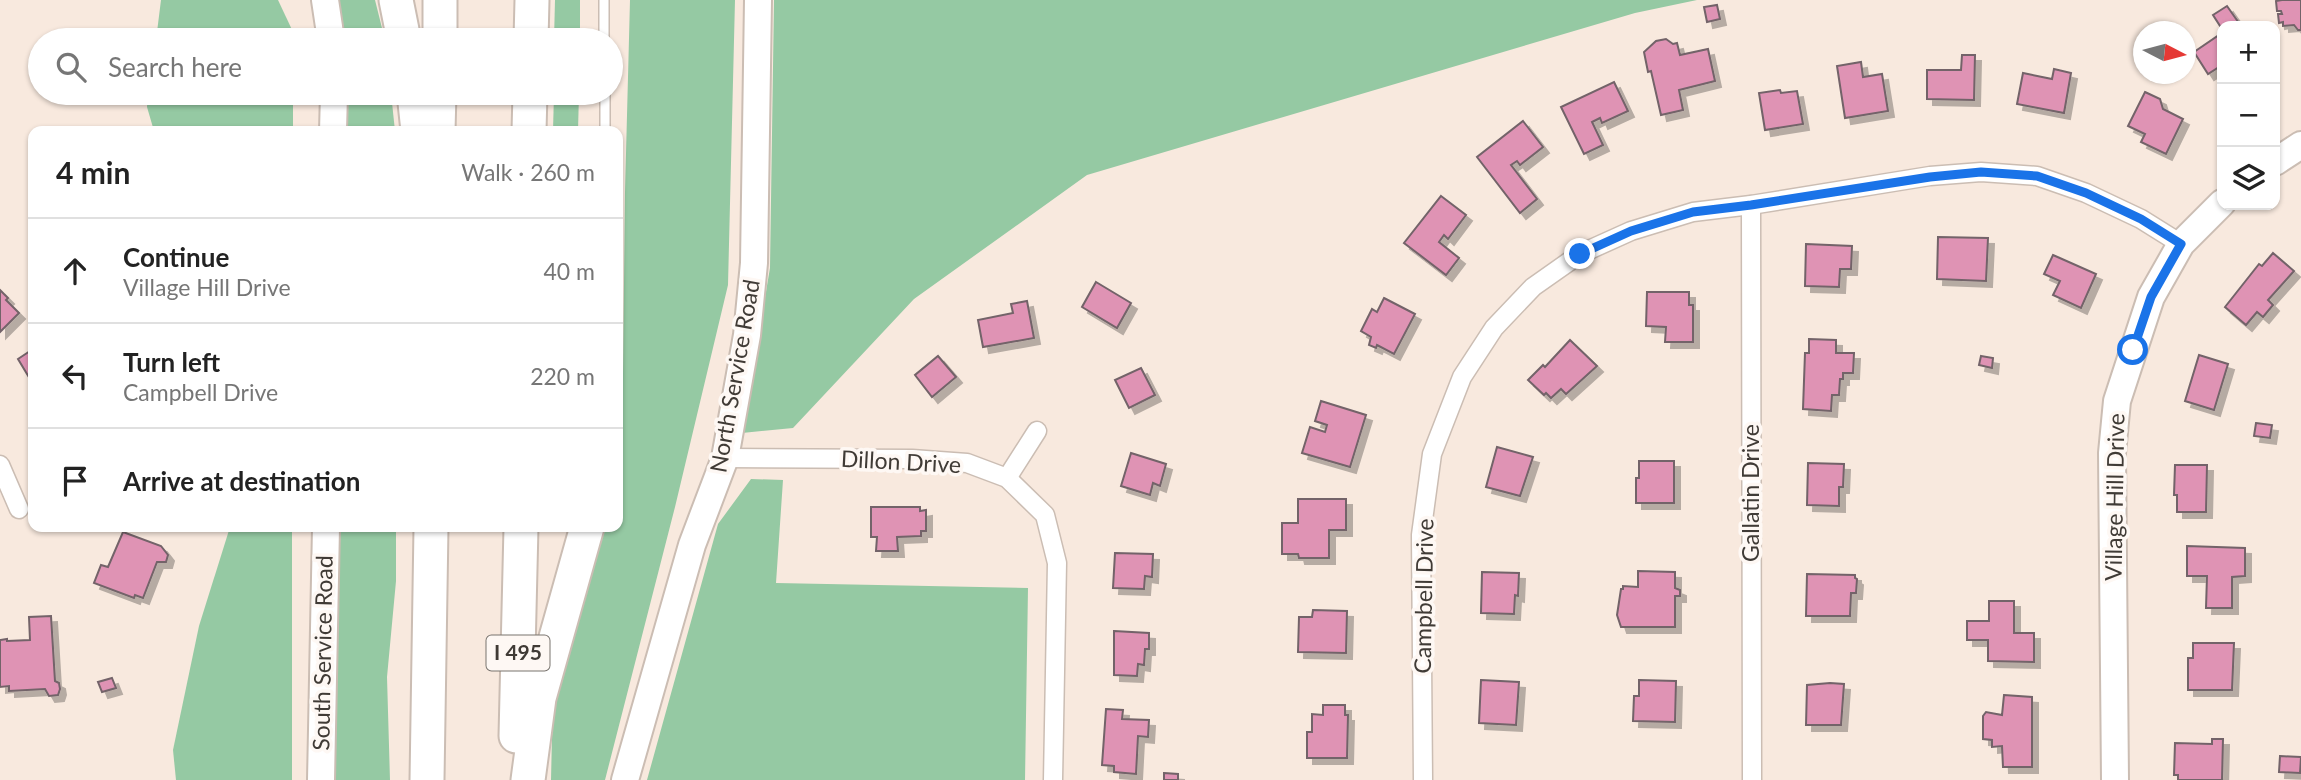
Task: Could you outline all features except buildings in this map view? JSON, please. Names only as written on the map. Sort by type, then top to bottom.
[{"type":"highway","points":[[396,0],[402,28]]},
{"type":"highway","points":[[440,0],[440,28]]},
{"type":"highway","points":[[531,28],[532,0]]},
{"type":"highway","points":[[415,105],[417,126]]},
{"type":"highway","points":[[438,126],[439,105]]},
{"type":"highway","points":[[529,126],[530,105]]},
{"type":"highway","points":[[427,780],[431,532]]},
{"type":"highway","name":"I 495","points":[[515,780],[521,532]]},
{"type":"highway","points":[[528,780],[539,698],[586,532]]},
{"type":"main road","points":[[325,0],[329,28]]},
{"type":"main road","name":"North Service Road","points":[[625,780],[692,545],[725,458],[747,335],[754,263],[758,0]]},
{"type":"main road","points":[[333,126],[334,105]]},
{"type":"main road","points":[[2280,159],[2301,145]]},
{"type":"main road","name":"Village Hill Drive","points":[[2115,780],[2112,453],[2117,401],[2151,297],[2181,244],[2217,208]]},
{"type":"main road","name":"South Service Road","points":[[321,780],[326,532]]},
{"type":"street","name":"Campbell Drive","points":[[1423,780],[1421,536],[1432,454],[1462,377],[1494,328],[1533,287],[1580,254],[1631,231],[1693,212],[1981,172],[2037,176],[2086,193],[2141,219],[2181,244]]},
{"type":"street","name":"Gallatin Drive","points":[[1751,205],[1752,780]]},
{"type":"street","points":[[1007,478],[1037,431]]},
{"type":"street","name":"Dillon Drive","points":[[725,458],[912,459],[967,463],[1007,478],[1045,514],[1057,563],[1053,780]]},
{"type":"street","points":[[0,465],[19,509]]},
{"type":"lane","points":[[604,0],[604,28]]},
{"type":"lane","points":[[605,105],[605,126]]},
{"type":"green space","points":[[161,0],[278,0],[291,28],[158,28]]},
{"type":"green space","points":[[338,0],[375,0],[382,28],[343,28]]},
{"type":"green space","points":[[555,0],[580,0],[580,28],[554,28]]},
{"type":"green space","points":[[630,0],[735,0],[728,285],[605,780],[551,780],[552,736],[561,649],[592,532],[623,532],[625,192]]},
{"type":"green space","points":[[774,0],[1697,0],[1635,13],[1087,175],[914,299],[793,428],[742,433],[770,268]]},
{"type":"green space","points":[[293,105],[293,126],[153,126],[147,107]]},
{"type":"green space","points":[[344,105],[392,105],[394,126],[344,126]]},
{"type":"green space","points":[[554,105],[579,105],[578,126],[553,126]]},
{"type":"green space","points":[[751,479],[783,480],[776,583],[1028,588],[1025,780],[647,780],[718,524]]},
{"type":"green space","points":[[228,532],[292,532],[292,780],[176,780],[173,750],[199,626]]},
{"type":"green space","points":[[338,532],[396,532],[396,581],[387,677],[390,780],[334,780]]},
{"type":"route","points":[[1580,254],[1631,231],[1693,212],[1930,177],[1981,172],[2037,176],[2086,193],[2141,219],[2181,244],[2151,297],[2133,350]]}]
